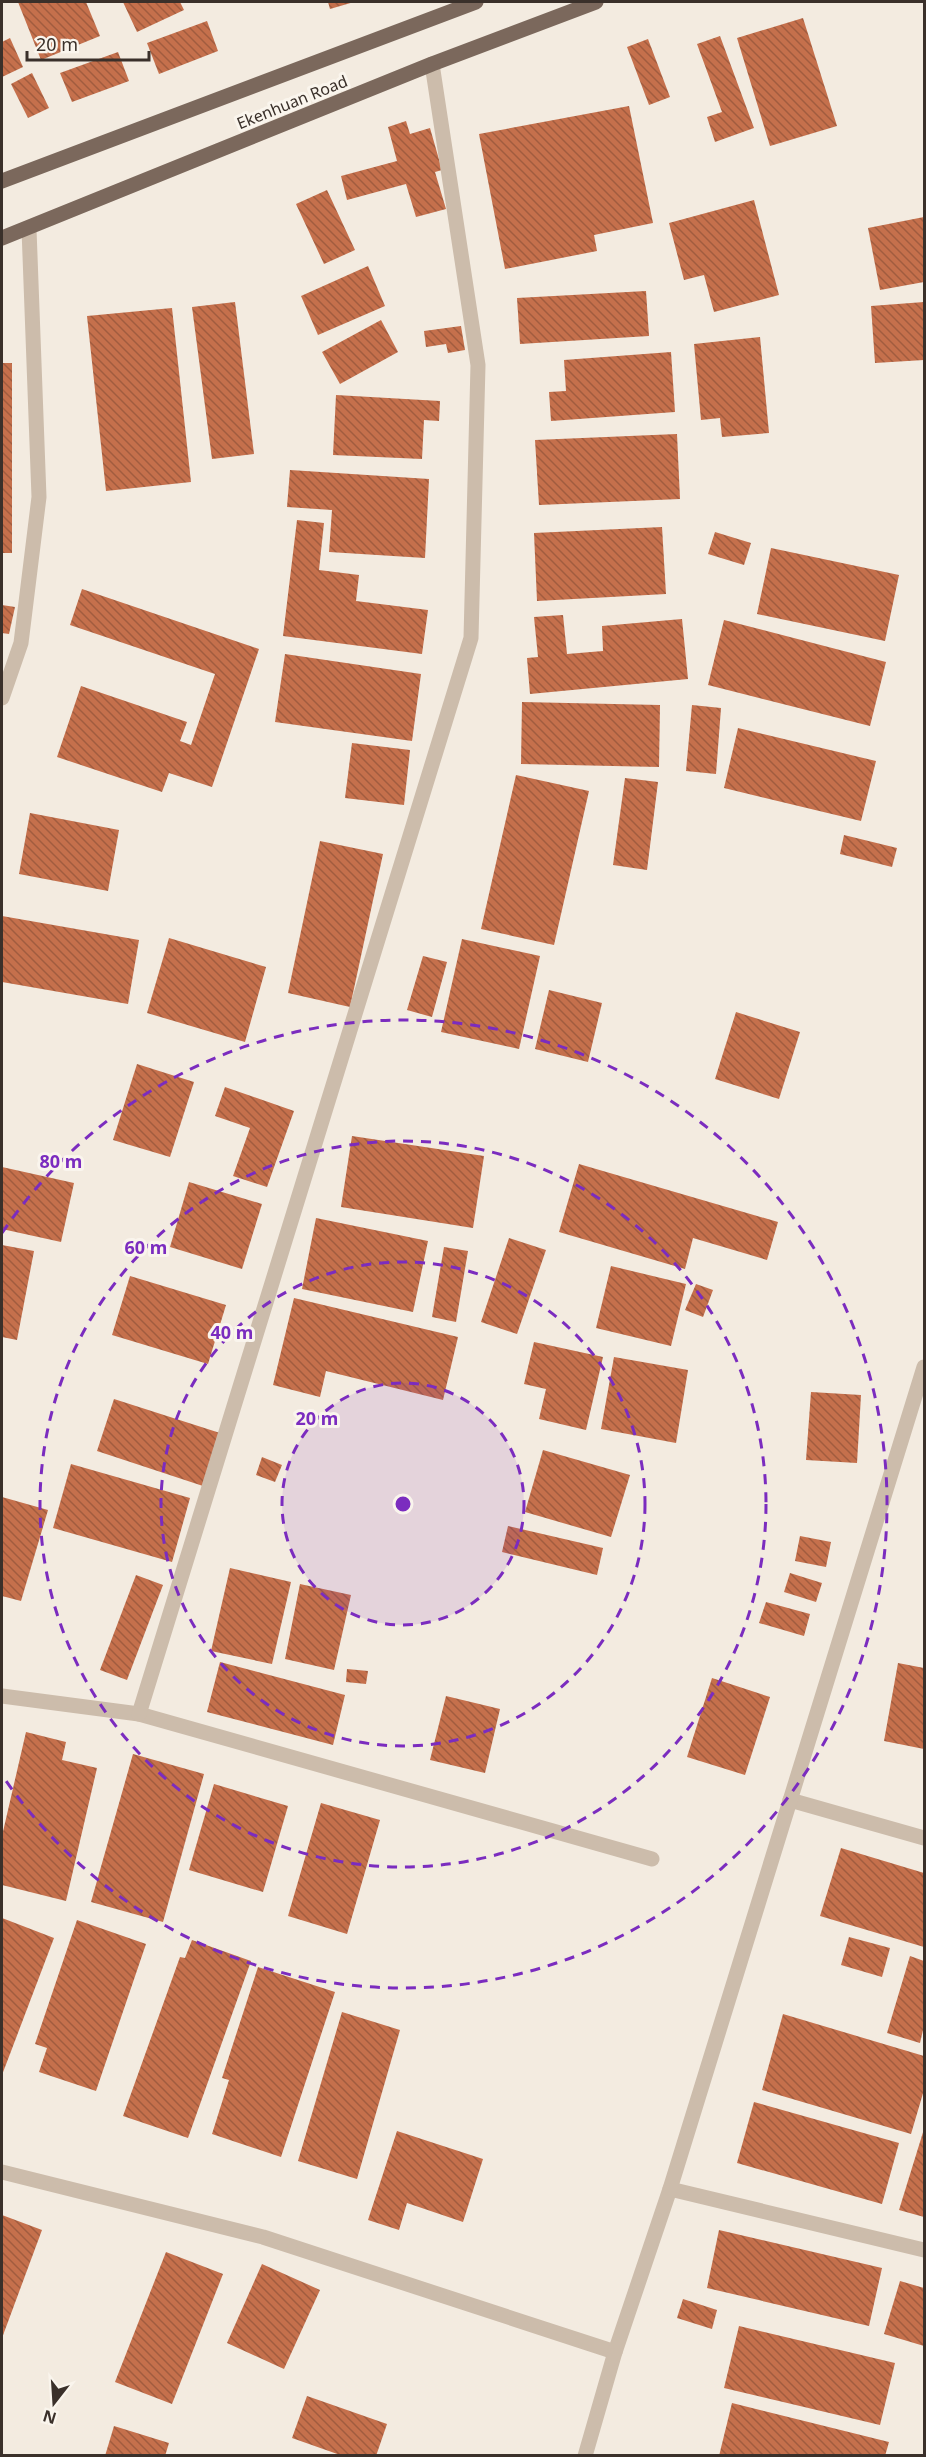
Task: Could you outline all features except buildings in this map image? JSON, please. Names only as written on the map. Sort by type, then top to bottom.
[{"type":"main road","name":"Ekenhuan Road","points":[[2,181],[476,2]]},
{"type":"main road","name":"Ekenhuan Road","points":[[2,238],[432,64],[596,2]]},
{"type":"street","points":[[139,1714],[471,638],[478,365],[432,64]]},
{"type":"street","points":[[2,698],[21,643],[39,497],[29,229]]},
{"type":"street","points":[[585,2456],[615,2352],[670,2189],[924,1367]]},
{"type":"street","points":[[2,1696],[139,1714],[652,1859]]},
{"type":"street","points":[[790,1800],[924,1838]]},
{"type":"street","points":[[2,2172],[263,2237],[615,2352]]},
{"type":"street","points":[[670,2189],[924,2250]]}]
